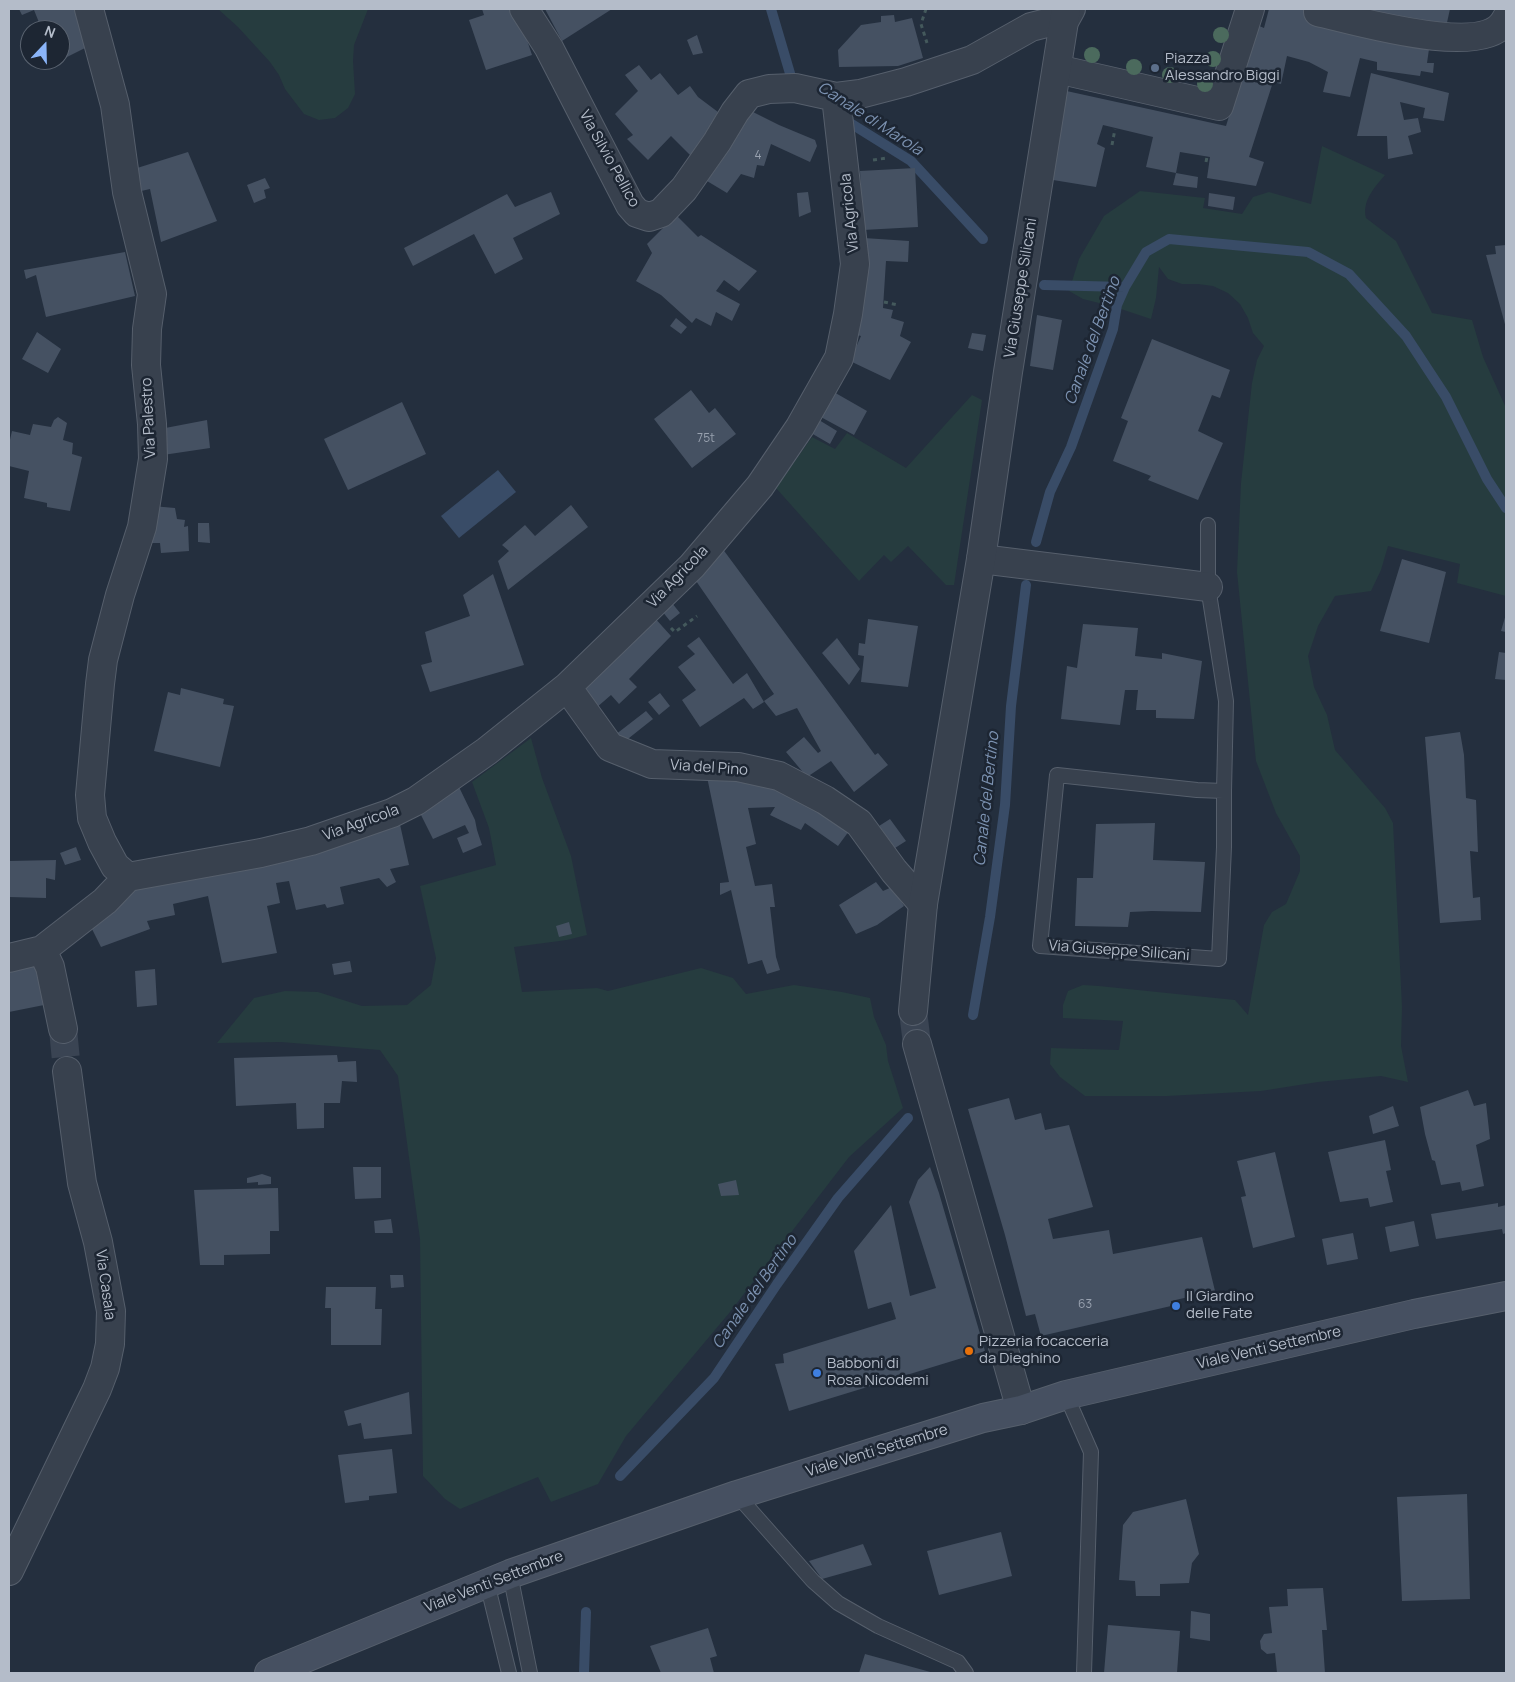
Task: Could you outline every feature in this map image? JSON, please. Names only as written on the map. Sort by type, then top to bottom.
[{"type":"main road","name":"Viale Venti Settembre","points":[[269,1673],[499,1579],[737,1495],[983,1418],[1021,1410],[1066,1395],[1404,1316],[1506,1296]]},
{"type":"street","name":"Via Palestro","points":[[89,9],[115,105],[127,192],[152,294],[147,330],[146,365],[152,424],[153,459],[142,527],[120,594],[103,660],[90,795],[92,818],[102,842],[115,866],[128,877]]},
{"type":"street","name":"Via Silvio Pellico","points":[[524,9],[549,48],[630,205],[637,213],[649,217],[661,212],[684,188],[749,94],[769,89],[794,88],[836,97]]},
{"type":"street","points":[[1057,69],[1219,106],[1250,9]]},
{"type":"street","points":[[836,97],[860,94],[906,82],[972,60],[1030,27],[1068,12]]},
{"type":"street","name":"Via Giuseppe Silicani","points":[[912,1011],[923,904],[981,559],[1008,372],[1068,12]]},
{"type":"street","points":[[1318,12],[1408,34],[1472,38],[1495,31],[1504,24],[1506,19]]},
{"type":"street","name":"Via Agricola","points":[[128,877],[269,851],[311,841],[392,813],[416,801],[454,776],[567,688],[692,566],[760,486],[800,427],[839,358],[855,264],[836,97]]},
{"type":"street","points":[[981,559],[1208,587]]},
{"type":"street","name":"Via del Pino","points":[[567,688],[610,747],[652,764],[738,767],[770,774],[778,776],[825,800],[859,823],[894,871],[923,904]]},
{"type":"street","points":[[9,958],[42,950],[105,901],[128,877]]},
{"type":"street","points":[[42,950],[50,967],[63,1029]]},
{"type":"street","points":[[920,1056],[1021,1410]]},
{"type":"street","name":"Via Casala","points":[[9,1571],[98,1389],[106,1368],[110,1344],[111,1311],[98,1242],[82,1183],[67,1071]]},
{"type":"lane","name":"Via Giuseppe Silicani","points":[[1208,525],[1208,587],[1226,701],[1224,847],[1219,959],[1040,946],[1057,775],[1197,790],[1224,790]]},
{"type":"lane","points":[[1066,1395],[1091,1452],[1084,1673]]},
{"type":"lane","points":[[737,1495],[813,1581],[838,1603],[878,1626],[958,1662],[966,1673]]},
{"type":"lane","points":[[499,1579],[509,1673]]},
{"type":"lane","points":[[499,1579],[530,1673]]},
{"type":"path","points":[[921,24],[926,9]]},
{"type":"path","points":[[1112,145],[1115,129]]},
{"type":"path","points":[[1206,162],[1207,157]]},
{"type":"path","points":[[884,302],[898,305]]},
{"type":"green space","points":[[218,9],[368,9],[354,45],[355,94],[348,108],[335,118],[319,120],[304,114],[285,89],[279,75],[270,62],[238,27]]},
{"type":"green space","points":[[1322,146],[1385,175],[1367,200],[1366,218],[1396,241],[1432,313],[1472,320],[1483,357],[1506,408],[1506,596],[1457,583],[1460,564],[1388,546],[1381,570],[1371,591],[1335,596],[1318,626],[1308,656],[1314,687],[1327,715],[1335,750],[1385,808],[1393,823],[1402,1007],[1401,1046],[1408,1082],[1381,1076],[1318,1082],[1261,1091],[1167,1096],[1085,1096],[1060,1077],[1050,1064],[1051,1048],[1119,1050],[1123,1021],[1063,1018],[1063,1005],[1068,991],[1083,985],[1235,1000],[1248,1015],[1264,925],[1272,912],[1286,904],[1300,871],[1300,856],[1276,813],[1256,761],[1237,572],[1241,483],[1252,383],[1257,360],[1264,346],[1253,333],[1248,318],[1240,304],[1228,293],[1213,286],[1182,284],[1168,279],[1159,267],[1156,298],[1151,319],[1083,299],[1069,291],[1079,259],[1104,216],[1140,191],[1205,198],[1203,208],[1242,214],[1253,197],[1269,192],[1311,204]]},
{"type":"green space","points":[[972,395],[982,400],[954,585],[946,585],[908,546],[891,562],[884,555],[859,581],[776,488],[812,437],[835,449],[847,433],[906,468]]},
{"type":"green space","points":[[531,738],[542,778],[571,856],[587,935],[567,940],[514,947],[522,992],[597,988],[608,991],[701,968],[733,978],[746,994],[794,985],[870,998],[874,1017],[886,1045],[888,1061],[903,1108],[849,1157],[730,1312],[626,1436],[598,1484],[551,1502],[538,1477],[460,1509],[445,1499],[423,1476],[420,1239],[398,1076],[380,1050],[281,1042],[217,1043],[254,998],[285,991],[318,992],[362,1006],[407,1005],[431,985],[436,958],[420,886],[496,865],[489,828],[472,782]]},
{"type":"water","points":[[498,470],[516,492],[459,538],[441,516]]},
{"type":"building","points":[[19,9],[76,9],[89,46],[70,56],[70,20],[38,20],[34,10],[22,15]]},
{"type":"building","points":[[482,9],[509,9],[522,25],[532,55],[486,70],[469,20],[484,15]]},
{"type":"building","points":[[545,9],[612,9],[562,41]]},
{"type":"building","points":[[1269,9],[1319,9],[1430,42],[1427,63],[1434,63],[1433,73],[1421,71],[1420,76],[1377,70],[1377,62],[1360,58],[1350,97],[1323,92],[1328,72],[1309,62],[1287,56],[1281,84],[1273,82],[1249,157],[1264,162],[1256,186],[1207,178],[1210,157],[1180,152],[1176,173],[1146,167],[1153,137],[1103,125],[1097,144],[1105,148],[1096,187],[1047,179],[1062,90],[1226,126],[1257,25],[1264,28]]},
{"type":"building","points":[[1332,9],[1450,9],[1446,27]]},
{"type":"building","points":[[894,15],[895,22],[912,18],[923,58],[898,66],[839,67],[838,50],[861,25],[881,22],[881,16]]},
{"type":"building","points":[[697,35],[703,53],[693,55],[687,40]]},
{"type":"building","points":[[639,65],[651,80],[660,73],[678,95],[690,86],[698,97],[718,112],[692,157],[671,136],[648,160],[627,139],[633,135],[615,114],[638,91],[625,75]]},
{"type":"building","points":[[1371,73],[1449,93],[1444,121],[1423,118],[1425,108],[1400,102],[1404,120],[1418,118],[1421,132],[1408,136],[1413,154],[1388,159],[1387,136],[1357,136]]},
{"type":"building","points":[[747,109],[815,140],[817,146],[810,162],[771,144],[764,166],[757,165],[754,178],[741,174],[727,193],[707,181],[722,160]]},
{"type":"building","points":[[188,152],[217,221],[161,242],[150,189],[137,192],[134,169]]},
{"type":"building","points":[[915,168],[918,227],[863,230],[860,171]]},
{"type":"building","points":[[1176,173],[1198,177],[1197,188],[1173,185]]},
{"type":"building","points":[[265,178],[270,188],[264,190],[266,198],[254,203],[247,185]]},
{"type":"building","points":[[551,192],[560,214],[513,238],[523,259],[495,274],[474,234],[413,266],[404,248],[507,194],[515,207]]},
{"type":"building","points":[[808,192],[811,212],[799,217],[797,193]]},
{"type":"building","points":[[1209,193],[1235,197],[1233,210],[1208,206]]},
{"type":"building","points":[[676,215],[698,237],[701,235],[757,271],[739,291],[724,280],[716,291],[740,304],[732,321],[716,312],[711,326],[696,318],[692,323],[661,295],[636,281],[652,253],[647,244]]},
{"type":"building","points":[[864,238],[909,241],[908,262],[886,261],[883,308],[893,310],[891,318],[904,322],[900,336],[911,342],[890,380],[850,361],[861,336],[857,335]]},
{"type":"building","points":[[1506,245],[1506,328],[1486,255],[1496,254],[1495,246]]},
{"type":"building","points":[[125,252],[135,296],[46,317],[36,275],[26,279],[24,270]]},
{"type":"building","points":[[1037,315],[1062,320],[1053,370],[1030,366]]},
{"type":"building","points":[[676,318],[687,327],[681,334],[670,326]]},
{"type":"building","points":[[37,332],[61,349],[48,373],[22,359]]},
{"type":"building","points":[[972,333],[986,335],[983,351],[968,348]]},
{"type":"building","points":[[1152,339],[1230,370],[1220,398],[1212,395],[1198,431],[1223,443],[1198,500],[1148,480],[1151,476],[1113,461],[1128,421],[1121,418]]},
{"type":"building","points":[[691,390],[709,413],[715,408],[736,434],[692,468],[654,419]]},
{"type":"building","points":[[832,391],[867,411],[854,435],[819,416]]},
{"type":"building","points":[[402,402],[426,454],[348,490],[324,439]]},
{"type":"building","points":[[58,417],[67,423],[63,440],[73,443],[72,454],[82,457],[70,511],[47,507],[47,503],[24,498],[29,471],[9,466],[9,444],[12,431],[30,435],[33,424],[51,427],[54,420]]},
{"type":"building","points":[[207,420],[210,448],[163,455],[160,429]]},
{"type":"building","points":[[819,420],[837,431],[830,444],[811,433]]},
{"type":"building","points":[[571,505],[588,527],[508,590],[498,561],[509,551],[502,545],[525,525],[535,536]]},
{"type":"building","points":[[152,506],[175,508],[177,519],[185,520],[184,527],[188,526],[189,551],[161,553],[160,543],[149,543]]},
{"type":"building","points":[[198,523],[209,523],[210,543],[198,542]]},
{"type":"building","points":[[722,548],[875,755],[878,753],[888,765],[854,792],[831,761],[807,777],[786,752],[804,737],[818,753],[821,751],[797,708],[776,716],[764,701],[774,694],[694,578]]},
{"type":"building","points":[[1402,559],[1446,572],[1429,643],[1380,631]]},
{"type":"building","points":[[493,574],[524,665],[430,692],[421,665],[432,662],[425,632],[470,616],[463,595]]},
{"type":"building","points":[[668,598],[680,613],[670,621],[658,606]]},
{"type":"building","points":[[1506,614],[1506,632],[1501,631]]},
{"type":"building","points":[[653,616],[671,636],[629,679],[637,687],[619,704],[611,695],[596,708],[583,684]]},
{"type":"building","points":[[868,619],[918,626],[908,687],[861,682],[864,656],[858,655],[859,643],[865,644]]},
{"type":"building","points":[[1083,624],[1138,628],[1135,656],[1162,659],[1162,653],[1202,661],[1194,719],[1156,718],[1156,710],[1136,710],[1138,690],[1125,690],[1120,725],[1061,719],[1067,666],[1077,668]]},
{"type":"building","points":[[699,637],[733,684],[747,673],[764,702],[753,709],[744,698],[700,727],[682,700],[696,690],[678,667],[695,654],[687,646]]},
{"type":"building","points":[[837,638],[860,669],[849,685],[822,653]]},
{"type":"building","points":[[1499,652],[1506,653],[1506,680],[1495,679]]},
{"type":"building","points":[[181,688],[224,699],[223,704],[234,706],[220,767],[154,751],[168,692],[180,695]]},
{"type":"building","points":[[660,693],[670,706],[659,715],[648,702]]},
{"type":"building","points":[[646,711],[653,719],[624,742],[615,735]]},
{"type":"building","points":[[1460,732],[1464,755],[1466,798],[1476,800],[1478,852],[1470,851],[1473,898],[1480,897],[1481,920],[1440,923],[1425,737]]},
{"type":"building","points":[[748,774],[852,827],[838,846],[805,823],[801,830],[770,815],[775,807],[748,808],[756,844],[746,847],[755,886],[772,884],[775,907],[770,907],[776,957],[780,970],[767,974],[762,960],[748,964],[731,890],[720,895],[720,883],[729,882],[707,777]]},
{"type":"building","points":[[459,787],[475,820],[482,845],[463,853],[457,838],[469,833],[465,825],[433,839],[420,813]]},
{"type":"building","points":[[890,819],[906,841],[895,848],[879,826]]},
{"type":"building","points":[[399,820],[409,865],[390,869],[396,882],[387,887],[379,878],[340,887],[344,904],[327,908],[325,904],[296,910],[289,881],[276,883],[280,903],[267,906],[277,953],[222,963],[208,896],[173,904],[175,915],[147,921],[150,929],[101,947],[88,921],[139,887]]},
{"type":"building","points":[[1155,823],[1153,860],[1205,862],[1201,912],[1130,912],[1128,927],[1075,926],[1077,878],[1093,878],[1096,824]]},
{"type":"building","points":[[76,847],[81,860],[65,865],[60,853]]},
{"type":"building","points":[[56,860],[55,880],[46,878],[46,898],[9,897],[9,861]]},
{"type":"building","points":[[876,882],[883,891],[892,887],[904,906],[877,925],[856,934],[839,905]]},
{"type":"building","points":[[569,922],[572,934],[559,937],[556,926]]},
{"type":"building","points":[[350,961],[352,972],[334,975],[332,964]]},
{"type":"building","points":[[34,962],[44,1005],[9,1012],[9,968]]},
{"type":"building","points":[[155,969],[157,1005],[137,1007],[135,971]]},
{"type":"building","points":[[337,1055],[338,1062],[356,1061],[357,1082],[342,1081],[340,1103],[324,1103],[324,1128],[297,1129],[296,1103],[236,1106],[234,1058]]},
{"type":"building","points":[[1468,1090],[1474,1106],[1486,1103],[1490,1139],[1476,1145],[1484,1186],[1462,1191],[1460,1182],[1441,1185],[1425,1134],[1420,1107]]},
{"type":"building","points":[[1009,1098],[1015,1120],[1041,1113],[1045,1130],[1069,1125],[1093,1207],[1048,1219],[1053,1239],[1109,1230],[1113,1254],[1202,1237],[1215,1291],[1171,1301],[1171,1306],[1041,1336],[1035,1314],[1026,1316],[1005,1235],[968,1109]]},
{"type":"building","points":[[1393,1106],[1399,1126],[1373,1134],[1369,1116]]},
{"type":"building","points":[[1385,1140],[1391,1170],[1386,1171],[1393,1202],[1370,1207],[1368,1198],[1340,1202],[1328,1152]]},
{"type":"building","points":[[1275,1152],[1295,1237],[1253,1248],[1241,1197],[1246,1196],[1237,1161]]},
{"type":"building","points":[[353,1167],[381,1167],[381,1198],[355,1199]]},
{"type":"building","points":[[930,1167],[985,1351],[789,1411],[775,1364],[784,1363],[783,1354],[896,1319],[891,1302],[868,1309],[854,1251],[891,1205],[910,1296],[936,1288],[909,1202],[918,1180]]},
{"type":"building","points":[[262,1174],[271,1177],[271,1184],[258,1185],[258,1182],[247,1183],[247,1178]]},
{"type":"building","points":[[736,1180],[739,1195],[721,1196],[718,1184]]},
{"type":"building","points":[[278,1188],[279,1231],[270,1231],[270,1254],[224,1255],[224,1265],[200,1265],[194,1190]]},
{"type":"building","points":[[1498,1203],[1498,1207],[1506,1205],[1506,1233],[1503,1234],[1502,1229],[1436,1239],[1431,1214]]},
{"type":"building","points":[[391,1219],[393,1233],[375,1233],[374,1221]]},
{"type":"building","points":[[1414,1221],[1419,1246],[1390,1252],[1385,1227]]},
{"type":"building","points":[[1353,1233],[1358,1259],[1327,1265],[1322,1239]]},
{"type":"building","points":[[390,1275],[403,1275],[404,1287],[391,1288]]},
{"type":"building","points":[[326,1287],[376,1287],[375,1309],[382,1309],[381,1345],[331,1345],[331,1308],[325,1308]]},
{"type":"building","points":[[409,1392],[412,1434],[364,1439],[361,1423],[348,1426],[344,1411]]},
{"type":"building","points":[[392,1449],[397,1493],[369,1496],[369,1500],[345,1503],[338,1455]]},
{"type":"building","points":[[1467,1494],[1470,1599],[1402,1601],[1397,1497]]},
{"type":"building","points":[[1186,1499],[1199,1554],[1192,1563],[1189,1583],[1160,1584],[1160,1596],[1136,1596],[1135,1581],[1119,1580],[1123,1525],[1133,1512]]},
{"type":"building","points":[[1001,1532],[1012,1576],[939,1595],[927,1551]]},
{"type":"building","points":[[863,1544],[872,1565],[822,1579],[809,1561]]},
{"type":"building","points":[[1323,1588],[1327,1630],[1322,1630],[1325,1673],[1277,1673],[1275,1653],[1267,1654],[1261,1649],[1260,1641],[1264,1634],[1272,1633],[1269,1607],[1288,1606],[1287,1589]]},
{"type":"building","points":[[1191,1611],[1210,1614],[1210,1641],[1190,1638]]},
{"type":"building","points":[[1108,1625],[1180,1631],[1177,1673],[1104,1673]]},
{"type":"building","points":[[708,1628],[717,1656],[710,1658],[714,1673],[661,1673],[650,1646]]},
{"type":"building","points":[[865,1654],[934,1673],[859,1673]]},
{"type":"waterway","name":"Canale di Marola","points":[[771,9],[794,87]]},
{"type":"waterway","name":"Canale di Marola","points":[[842,118],[911,161],[983,239]]},
{"type":"waterway","name":"Canale del Bertino","points":[[1036,542],[1050,492],[1071,447],[1113,329],[1117,305],[1125,287],[1146,252],[1169,239],[1308,252],[1349,274],[1406,336],[1446,397],[1487,479],[1506,508]]},
{"type":"waterway","name":"Canale di Marola","points":[[1044,285],[1125,287]]},
{"type":"waterway","name":"Canale del Bertino","points":[[973,1015],[990,917],[1005,805],[1011,706],[1026,585]]},
{"type":"waterway","name":"Canale del Bertino","points":[[620,1476],[714,1378],[838,1198],[908,1118]]},
{"type":"waterway","points":[[584,1673],[586,1612]]},
{"type":"tunnel","points":[[913,1011],[917,1044]]},
{"type":"tunnel","points":[[63,1029],[67,1071]]},
{"type":"place","name":"Piazza Alessandro Biggi","points":[[1155,68]]},
{"type":"place","name":"Il Giardino delle Fate","points":[[1176,1306]]},
{"type":"place","name":"Pizzeria focacceria da Dieghino","points":[[969,1351]]},
{"type":"place","name":"Babboni di Rosa Nicodemi","points":[[817,1373]]}]
